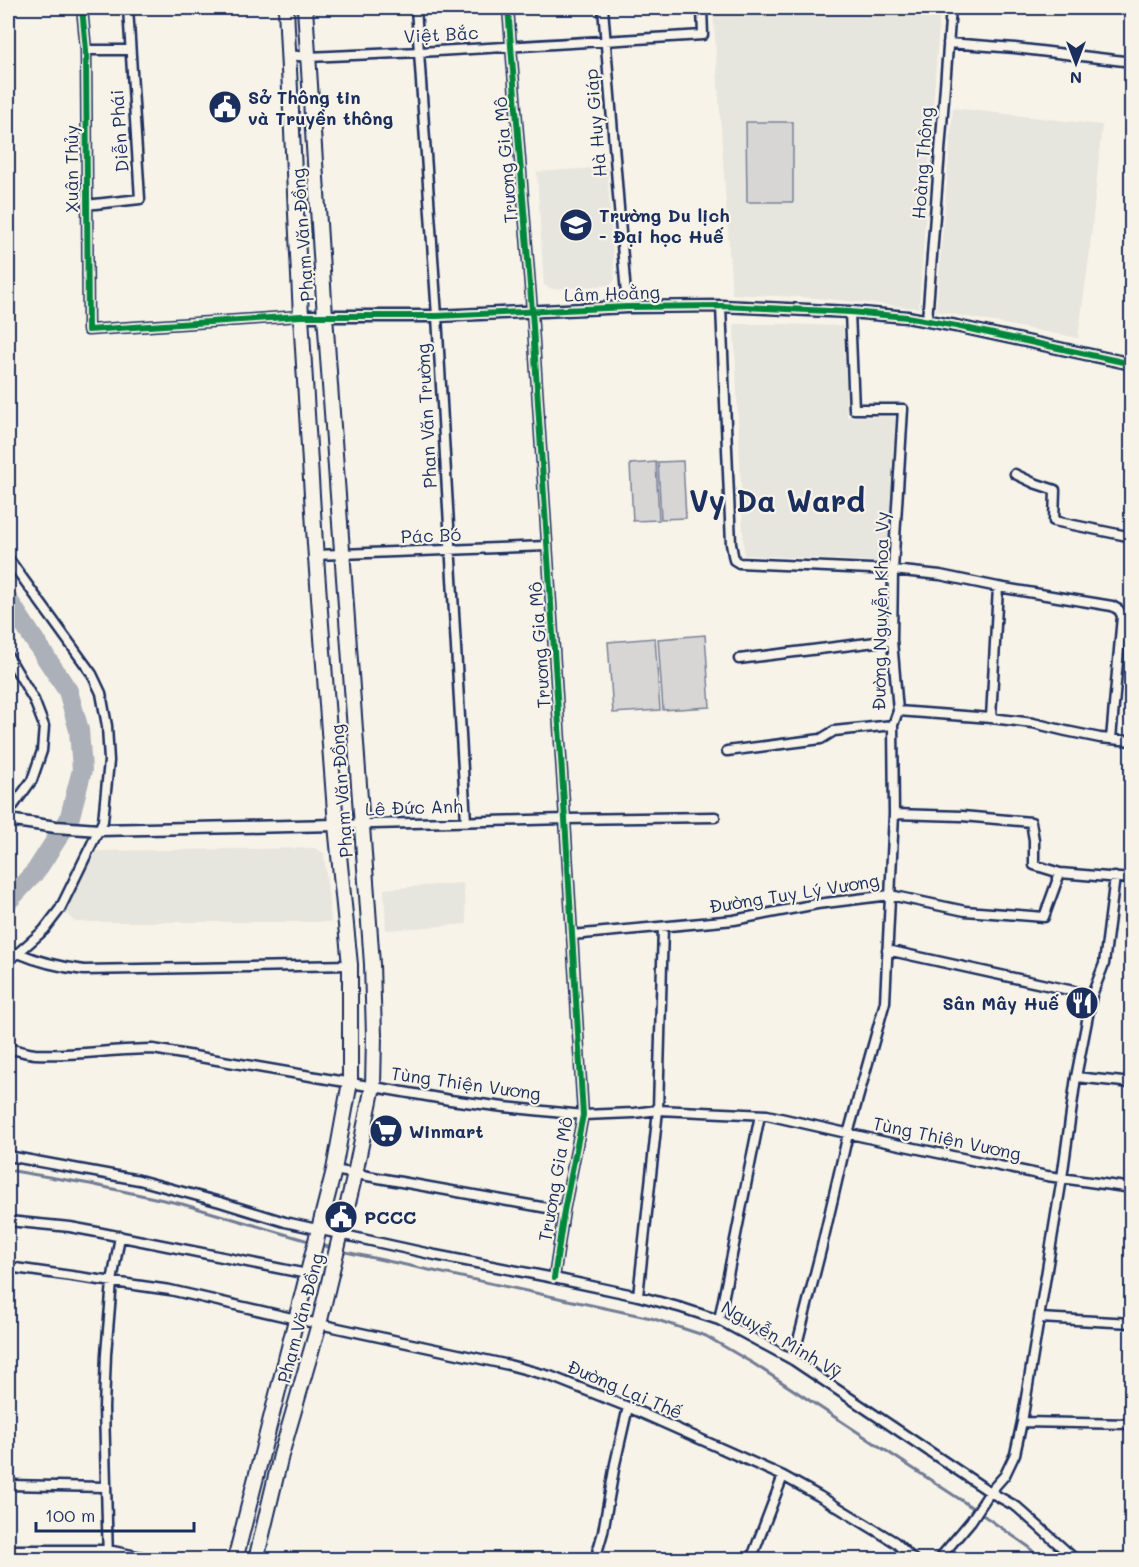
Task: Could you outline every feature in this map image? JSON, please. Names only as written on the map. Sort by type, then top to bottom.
[{"type":"main road","name":"Phạm Văn Đồng","points":[[236,1557],[334,1170],[350,1083],[350,965],[336,825],[316,555],[301,316],[286,8]]},
{"type":"main road","name":"Phạm Văn Đồng","points":[[258,1559],[281,1455],[319,1324],[355,1174],[373,1086],[372,964],[305,8]]},
{"type":"street","name":"Xuân Thủy","points":[[81,8],[86,50],[88,330]]},
{"type":"street","name":"Diễn Phái","points":[[86,205],[140,199],[129,8]]},
{"type":"street","name":"Phan Văn Trường","points":[[416,8],[437,316],[466,822]]},
{"type":"street","name":"Trương Gia Mô","points":[[508,8],[532,311],[583,1115],[564,1211],[554,1278]]},
{"type":"street","name":"Hà Huy Giáp","points":[[603,8],[627,307]]},
{"type":"street","name":"Việt Bắc","points":[[288,54],[308,57],[420,52],[703,35],[702,8]]},
{"type":"street","name":"Hoàng Thông","points":[[927,320],[951,8]]},
{"type":"street","points":[[948,43],[1015,48],[1131,62]]},
{"type":"street","points":[[86,50],[130,50]]},
{"type":"street","points":[[721,306],[734,560],[739,563],[893,570],[940,575],[1112,606],[1119,610],[1122,616],[1111,739]]},
{"type":"street","name":"Lâm Hoằng","points":[[88,330],[301,316],[437,316],[627,307],[721,306],[907,317],[1131,364]]},
{"type":"street","name":"Đường Nguyễn Khoa Vy","points":[[793,1360],[848,1134],[885,1002],[894,814],[893,725],[898,711],[892,639],[893,570],[903,409],[854,409],[850,312]]},
{"type":"street","points":[[1015,474],[1055,490],[1054,521],[1131,537]]},
{"type":"street","name":"Pác Bó","points":[[316,555],[547,546]]},
{"type":"street","points":[[8,558],[92,674],[101,693],[107,726],[109,761],[103,820],[60,909],[44,930],[8,960]]},
{"type":"street","points":[[991,718],[998,587]]},
{"type":"street","points":[[739,659],[892,639]]},
{"type":"street","points":[[8,656],[34,700],[44,726],[42,751],[32,780],[8,813]]},
{"type":"street","points":[[898,711],[1033,723],[1066,731],[1131,741]]},
{"type":"street","points":[[727,751],[821,739],[834,731],[893,725]]},
{"type":"street","points":[[894,814],[962,816],[1031,822],[1034,865],[1060,873],[1131,879]]},
{"type":"street","name":"Lê Đức Anh","points":[[8,820],[27,824],[99,830],[715,817]]},
{"type":"street","name":"Đường Tuy Lý Vương","points":[[572,935],[734,920],[817,904],[890,895],[965,911],[1044,917],[1060,873]]},
{"type":"street","points":[[938,1560],[1005,1475],[1015,1454],[1062,1178],[1076,1077],[1092,995],[1104,964],[1115,877]]},
{"type":"street","points":[[638,1296],[658,1110],[663,927]]},
{"type":"street","points":[[887,950],[1092,995]]},
{"type":"street","points":[[18,953],[37,961],[84,970],[350,965]]},
{"type":"street","name":"Tùng Thiện Vương","points":[[8,1048],[33,1054],[153,1049],[450,1100],[583,1115],[658,1110],[760,1114],[1062,1178],[1131,1188]]},
{"type":"street","points":[[1076,1077],[1131,1083]]},
{"type":"street","points":[[719,1320],[760,1114]]},
{"type":"street","name":"Nguyễn Minh Vỹ","points":[[8,1156],[139,1180],[285,1222],[318,1233],[338,1244],[435,1255],[554,1278],[638,1296],[719,1320],[793,1360],[990,1492],[1017,1507],[1076,1560]]},
{"type":"street","points":[[334,1170],[564,1211]]},
{"type":"street","points":[[8,1221],[70,1227],[307,1274]]},
{"type":"street","points":[[108,1555],[104,1408],[106,1354],[112,1282],[120,1236]]},
{"type":"street","name":"Đường Lại Thế","points":[[8,1268],[170,1290],[540,1373],[628,1407],[783,1476],[895,1542],[914,1560]]},
{"type":"street","points":[[1039,1318],[1131,1323]]},
{"type":"street","points":[[595,1560],[603,1532],[628,1407]]},
{"type":"street","points":[[1022,1422],[1131,1424]]},
{"type":"street","points":[[751,1560],[783,1476]]},
{"type":"street","points":[[8,1485],[105,1488]]},
{"type":"street","points":[[8,1550],[156,1560]]},
{"type":"street","points":[[236,1557],[258,1559]]},
{"type":"shaded area","points":[[713,8],[940,8],[919,308],[817,298],[732,294]]},
{"type":"shaded area","points":[[953,108],[1102,125],[1089,258],[1078,338],[936,311]]},
{"type":"shaded area","points":[[746,122],[793,122],[793,202],[747,202]]},
{"type":"shaded area","name":"Trường Du lịch - Đại học Huế","points":[[607,167],[615,279],[611,285],[552,289],[544,285],[537,172]]},
{"type":"shaded area","points":[[734,324],[843,326],[847,417],[895,417],[887,562],[744,555]]},
{"type":"shaded area","points":[[683,461],[686,518],[661,519],[658,462]]},
{"type":"shaded area","points":[[656,462],[659,520],[633,521],[630,464]]},
{"type":"shaded area","points":[[705,635],[710,707],[663,710],[658,639]]},
{"type":"shaded area","points":[[655,638],[660,710],[613,713],[608,642]]},
{"type":"shaded area","points":[[314,848],[324,853],[331,922],[75,922],[64,911],[94,851]]},
{"type":"shaded area","points":[[463,883],[467,924],[386,930],[384,889]]},
{"type":"waterway","points":[[8,600],[68,691],[79,730],[82,770],[69,820],[36,871],[8,901]]},
{"type":"waterway","points":[[8,1170],[90,1184],[182,1204],[312,1242]]},
{"type":"waterway","points":[[318,1244],[332,1248]]},
{"type":"waterway","points":[[341,1251],[651,1318],[706,1336],[754,1364],[964,1502],[1029,1547],[1040,1560]]},
{"type":"cycle path","points":[[82,8],[86,50],[88,330],[301,316],[437,316],[627,307],[721,306],[907,317],[1132,364]]},
{"type":"cycle path","points":[[508,8],[532,311],[583,1115],[564,1211],[554,1278]]},
{"type":"place","name":"Sở Thông tin và Truyền thông","points":[[225,107]]},
{"type":"place","name":"Trường Du lịch - Đại học Huế","points":[[576,225]]},
{"type":"place","name":"Sân Mây Huế","points":[[1082,1003]]},
{"type":"place","name":"Winmart","points":[[386,1131]]},
{"type":"place","name":"PCCC","points":[[341,1217]]},
{"type":"district","name":"Vy Da Ward","points":[[777,500]]}]
